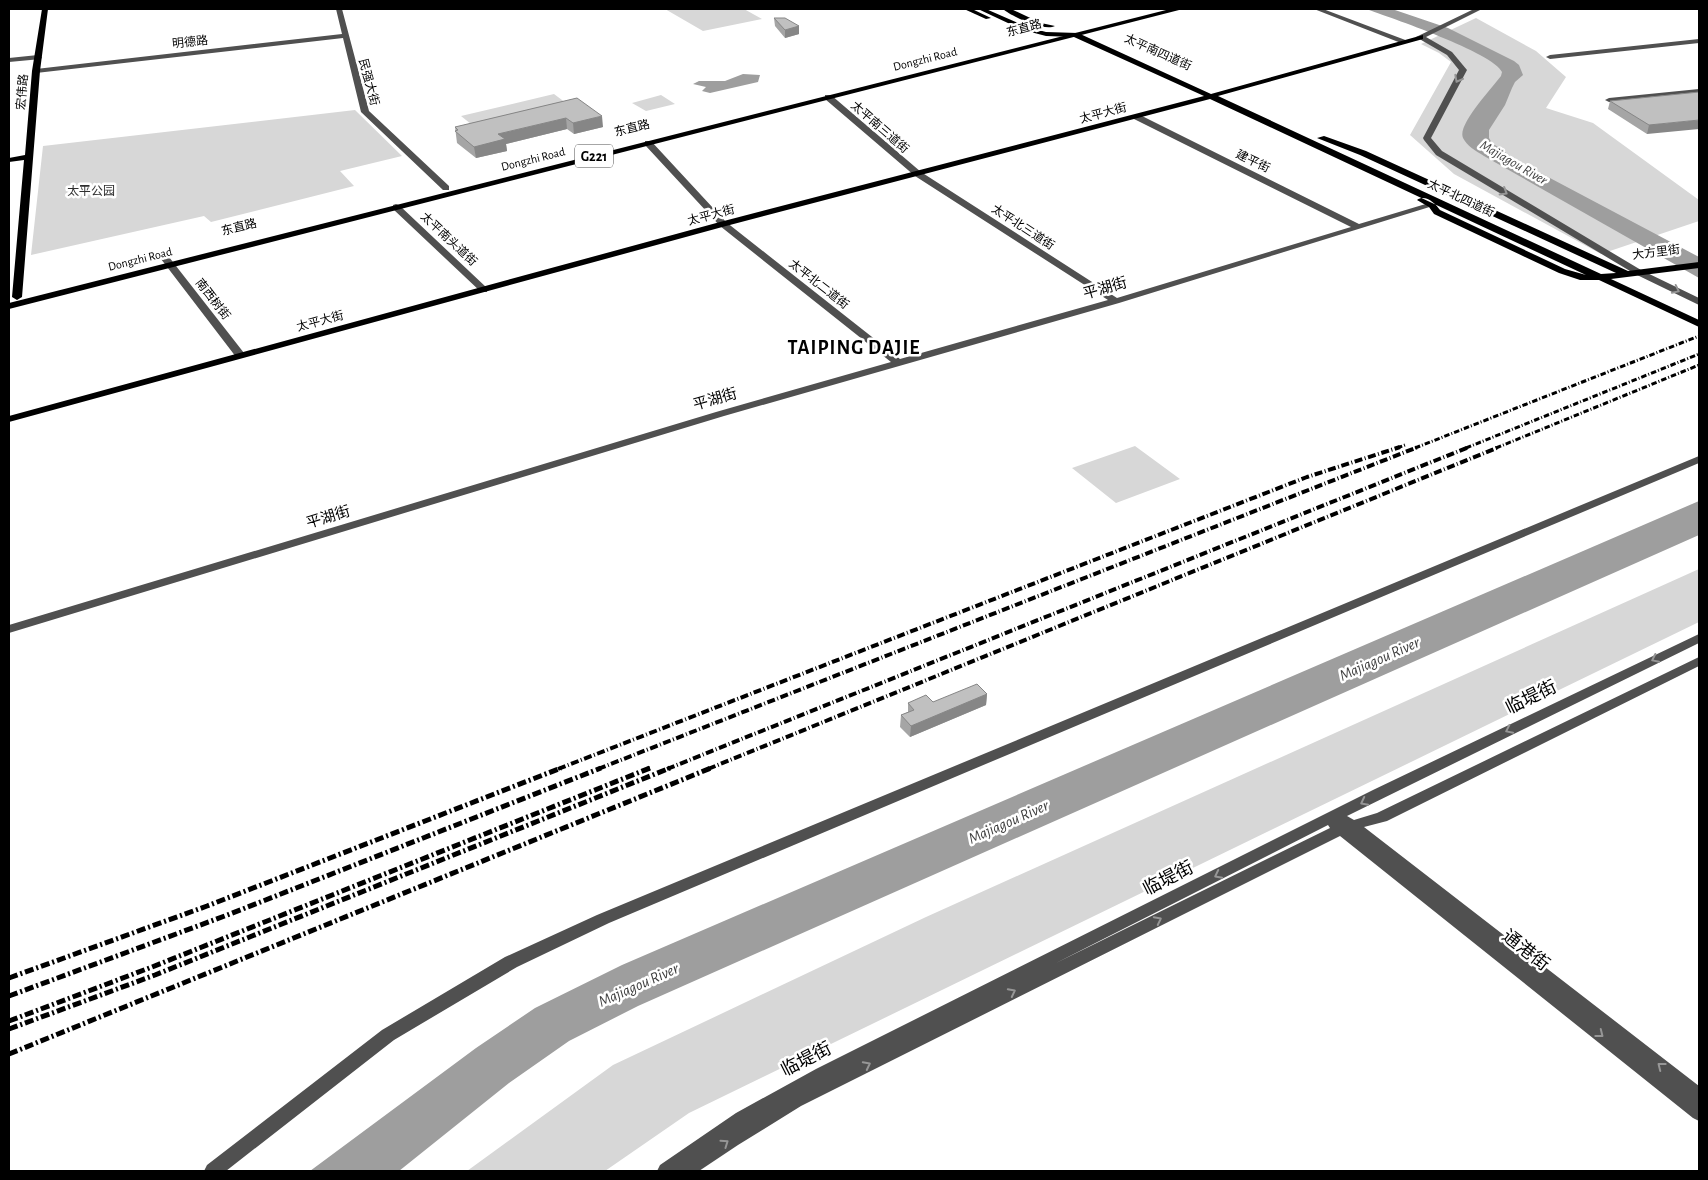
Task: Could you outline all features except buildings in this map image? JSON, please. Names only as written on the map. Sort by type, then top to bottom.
[{"type":"highway","name":"东直路","points":[[13,298],[168,262],[446,188],[1057,31],[1076,32],[1144,9]]},
{"type":"highway","name":"Dongzhi Road","points":[[9,306],[168,262],[396,207],[1076,32],[1179,9]]},
{"type":"main road","name":"宏伟路","points":[[13,298],[30,157],[36,71],[45,9]]},
{"type":"main road","points":[[967,9],[1032,38]]},
{"type":"main road","points":[[981,9],[1025,29],[1046,34],[1076,32]]},
{"type":"main road","points":[[994,9],[1034,26],[1057,31],[1076,32]]},
{"type":"main road","points":[[1006,9],[1040,25],[1076,32]]},
{"type":"main road","name":"太平南四道街","points":[[1076,32],[1220,93]]},
{"type":"main road","name":"太平南四道街","points":[[1076,32],[1210,96]]},
{"type":"main road","name":"太平大街","points":[[9,419],[723,224],[1137,117],[1420,37]]},
{"type":"main road","name":"太平北四道街","points":[[1220,93],[1318,137],[1349,155],[1699,324]]},
{"type":"main road","name":"太平北四道街","points":[[1210,96],[1304,138],[1349,155],[1699,315]]},
{"type":"main road","points":[[1318,137],[1363,153],[1617,269]]},
{"type":"main road","points":[[1304,138],[1334,158],[1432,206],[1437,212],[1568,274],[1592,278],[1632,272]]},
{"type":"main road","points":[[9,160],[30,157]]},
{"type":"main road","name":"大方里街","points":[[1432,206],[1570,268],[1595,272],[1617,269],[1632,272],[1699,260]]},
{"type":"main road","name":"大方里街","points":[[1664,267],[1699,265]]},
{"type":"street","name":"民强大街","points":[[339,9],[365,112],[446,188]]},
{"type":"street","points":[[1317,9],[1404,41]]},
{"type":"street","points":[[1420,37],[1479,9]]},
{"type":"street","name":"明德路","points":[[36,71],[346,36]]},
{"type":"street","points":[[1420,37],[1446,49],[1457,59],[1463,70],[1427,138],[1439,153],[1632,272],[1699,302]]},
{"type":"street","points":[[1550,57],[1699,41]]},
{"type":"street","points":[[9,60],[38,57]]},
{"type":"street","points":[[1609,100],[1699,91]]},
{"type":"street","name":"太平南三道街","points":[[828,97],[918,174]]},
{"type":"street","name":"建平街","points":[[1137,117],[1358,227]]},
{"type":"street","name":"太平北二道街","points":[[648,142],[723,224],[898,362]]},
{"type":"street","name":"太平北三道街","points":[[918,174],[1116,300]]},
{"type":"street","name":"平湖街","points":[[9,629],[720,414],[1116,300],[1432,206]]},
{"type":"street","name":"太平南头道街","points":[[396,207],[484,290]]},
{"type":"street","name":"南西树街","points":[[168,262],[240,355]]},
{"type":"street","points":[[213,1171],[388,1035],[511,962],[603,919],[1699,458]]},
{"type":"street","name":"临堤街","points":[[685,1171],[732,1139],[795,1101],[1699,638]]},
{"type":"street","name":"临堤街","points":[[666,1171],[721,1131],[787,1092],[1340,822],[1382,817],[1699,660]]},
{"type":"street","name":"通港街","points":[[1340,822],[1699,1096]]},
{"type":"street","name":"通港街","points":[[1340,822],[1699,1112]]},
{"type":"green space","points":[[665,9],[744,9],[762,19],[703,31]]},
{"type":"green space","points":[[1476,18],[1536,51],[1566,77],[1546,108],[1593,123],[1699,200],[1699,221],[1601,254],[1454,174],[1410,135],[1451,62],[1439,53],[1421,44]]},
{"type":"green space","points":[[554,94],[570,106],[476,128],[461,116]]},
{"type":"green space","points":[[661,95],[675,104],[646,111],[632,103]]},
{"type":"green space","name":"太平公园","points":[[355,110],[402,156],[340,171],[354,186],[211,222],[204,216],[31,255],[43,146]]},
{"type":"green space","points":[[1135,446],[1180,479],[1116,503],[1072,468]]},
{"type":"green space","points":[[1699,569],[1699,622],[689,1113],[605,1171],[467,1171],[613,1065],[926,917]]},
{"type":"water","name":"Majiagou River","points":[[1366,9],[1392,9],[1448,28],[1519,65],[1523,75],[1515,82],[1505,105],[1489,130],[1489,138],[1492,143],[1516,160],[1699,257],[1699,278],[1472,148],[1463,138],[1465,125],[1502,72],[1495,64],[1462,46],[1417,27]]},
{"type":"water","points":[[743,74],[760,75],[758,82],[710,93],[702,91],[706,87],[693,84],[699,81],[725,81]]},
{"type":"water","name":"Majiagou River","points":[[1699,501],[1699,535],[638,1006],[569,1041],[509,1083],[399,1171],[310,1171],[476,1048],[535,1008],[622,965]]},
{"type":"railway","points":[[1415,448],[1699,336]]},
{"type":"railway","points":[[1466,448],[1699,354]]},
{"type":"railway","points":[[1496,448],[1699,365]]},
{"type":"railway","points":[[1398,448],[1405,445]]},
{"type":"railway","points":[[598,769],[1418,447]]},
{"type":"railway","points":[[667,769],[1469,447]]},
{"type":"railway","points":[[708,769],[1499,447]]},
{"type":"railway","points":[[558,769],[1307,477],[1398,448]]},
{"type":"railway","points":[[9,978],[207,906],[561,768]]},
{"type":"railway","points":[[9,996],[230,914],[601,768]]},
{"type":"railway","points":[[9,1021],[152,967],[650,768],[647,769]]},
{"type":"railway","points":[[9,1029],[155,975],[670,768]]},
{"type":"railway","points":[[9,1054],[711,768]]},
{"type":"district","name":"TAIPING DAJIE","points":[[854,347]]}]
